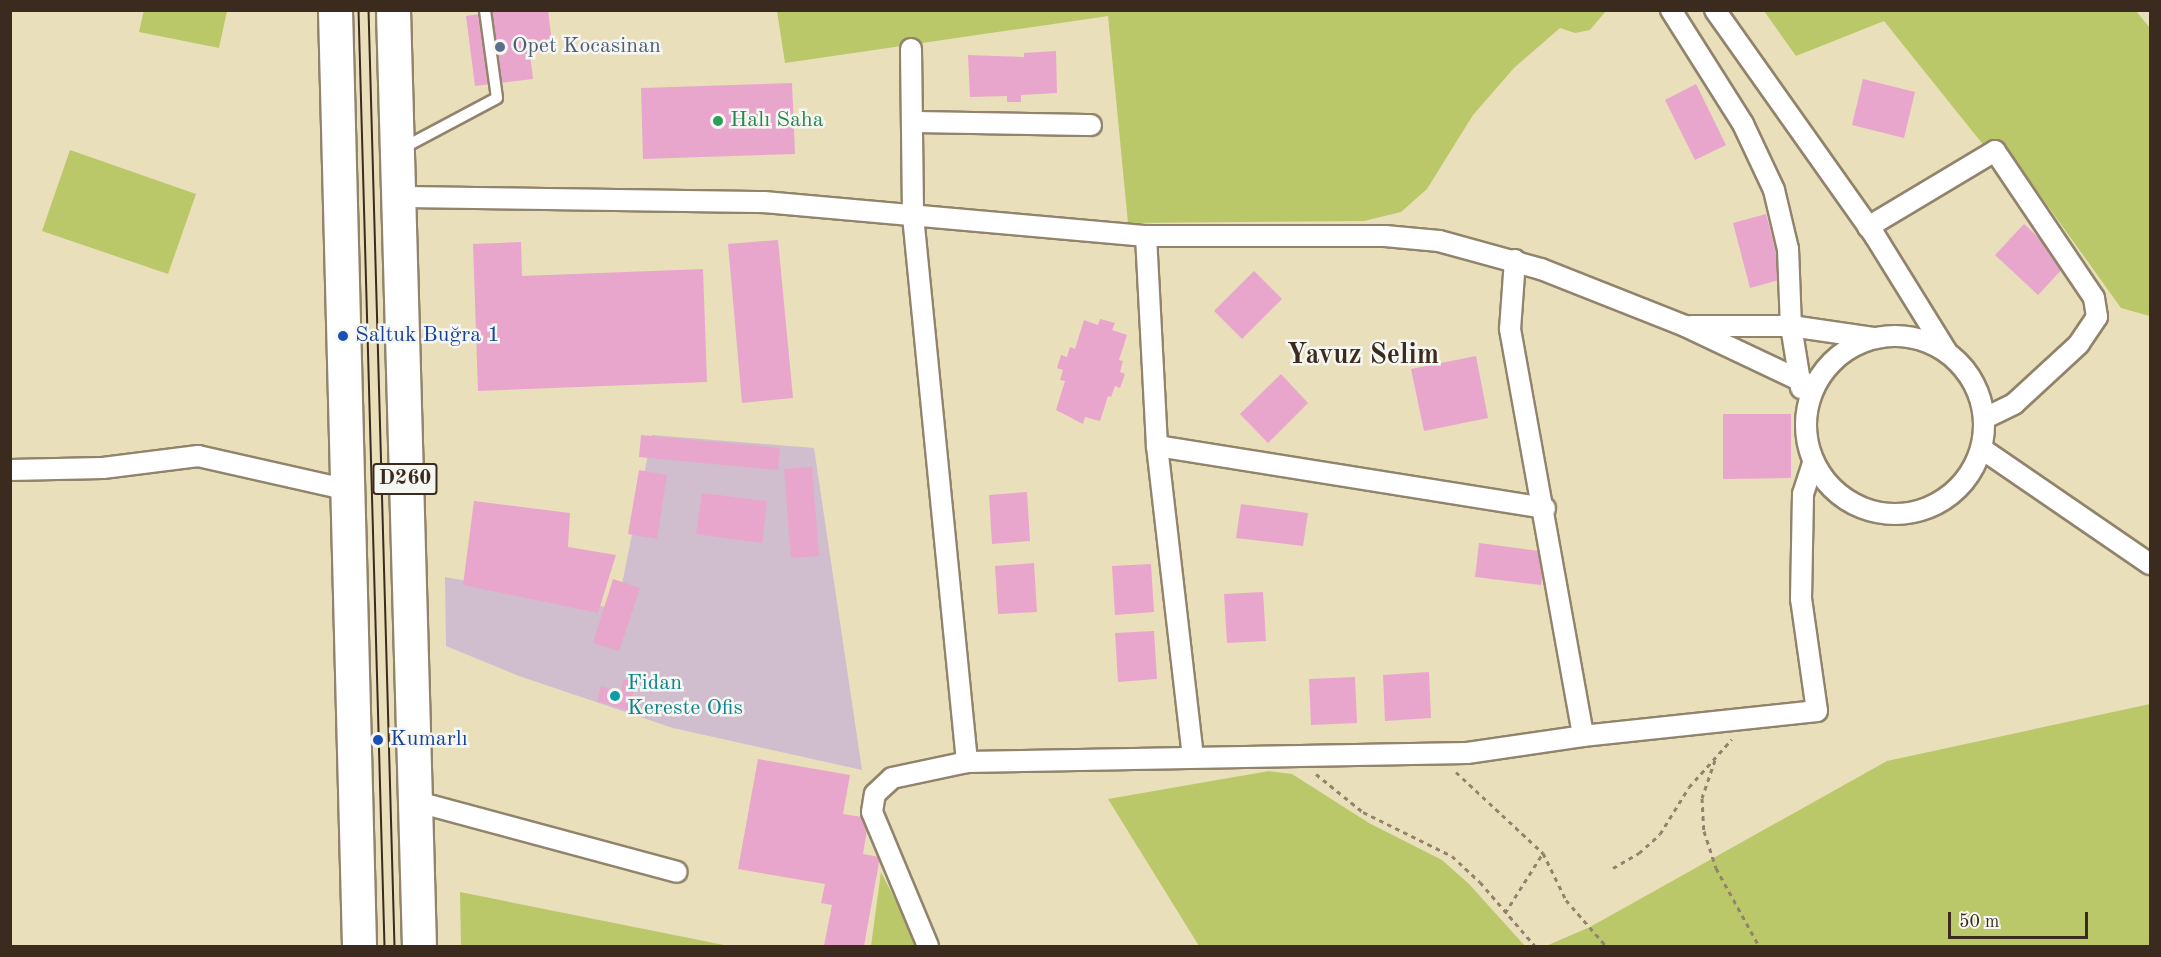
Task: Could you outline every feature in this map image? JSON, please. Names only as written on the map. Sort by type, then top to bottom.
[{"type":"highway","name":"D260","points":[[335,10],[345,489],[359,946]]},
{"type":"highway","name":"D260","points":[[393,10],[418,946]]},
{"type":"street","points":[[1671,10],[1743,124],[1774,190],[1788,249],[1791,326],[1807,384],[1806,417],[1814,463],[1831,488],[1850,502],[1871,512],[1902,514],[1932,507],[1958,489],[1982,449],[1985,418],[1977,388],[1947,352],[1868,226],[1715,10]]},
{"type":"street","points":[[911,49],[913,216],[967,762]]},
{"type":"street","points":[[912,122],[1091,124]]},
{"type":"street","points":[[1868,226],[1995,151],[2094,298],[2095,323],[2079,344],[2014,404],[1985,418]]},
{"type":"street","points":[[398,197],[764,202],[1146,236],[1385,236],[1439,241],[1515,260],[1685,326],[1807,384]]},
{"type":"street","points":[[1146,236],[1157,446],[1193,756]]},
{"type":"street","points":[[1515,260],[1510,329],[1545,508],[1583,736]]},
{"type":"street","points":[[1685,326],[1791,326],[1873,338],[1919,338],[1947,352]]},
{"type":"street","points":[[1807,384],[1832,361],[1873,338]]},
{"type":"street","points":[[1157,446],[1545,508]]},
{"type":"street","points":[[1982,449],[2151,564]]},
{"type":"street","points":[[10,470],[103,468],[198,456],[345,489]]},
{"type":"street","points":[[928,946],[875,821],[872,803],[879,787],[892,778],[967,762],[1294,754],[1467,753],[1583,736],[1817,711],[1801,599],[1803,494],[1814,463]]},
{"type":"street","points":[[414,801],[677,872]]},
{"type":"lane","points":[[395,152],[497,98],[485,10]]},
{"type":"path","points":[[1613,868],[1639,853],[1660,834],[1689,787],[1751,718]]},
{"type":"path","points":[[1435,753],[1543,853],[1566,900],[1606,946]]},
{"type":"path","points":[[1294,754],[1344,800],[1452,856],[1535,946]]},
{"type":"path","points":[[1717,756],[1705,782],[1704,831],[1716,868],[1759,946]]},
{"type":"path","points":[[1505,913],[1543,853]]},
{"type":"shaded area","points":[[652,435],[814,448],[862,770],[673,728],[519,676],[446,646],[445,577],[617,609]]},
{"type":"green space","points":[[144,10],[227,11],[219,48],[139,32]]},
{"type":"green space","points":[[777,11],[1606,11],[1590,30],[1575,33],[1560,28],[1514,68],[1473,115],[1427,189],[1401,212],[1364,221],[1128,223],[1108,16],[785,63]]},
{"type":"green space","points":[[1764,11],[2136,11],[2150,28],[2150,316],[2121,308],[2012,156],[1999,142],[1985,147],[1884,21],[1796,56]]},
{"type":"green space","points":[[70,150],[196,194],[168,274],[42,231]]},
{"type":"green space","points":[[2150,704],[2150,946],[1546,946],[1590,927],[1887,761]]},
{"type":"green space","points":[[1269,771],[1292,774],[1369,823],[1442,860],[1469,884],[1525,946],[1199,946],[1108,799]]},
{"type":"green space","points":[[881,872],[904,917],[915,946],[871,946]]},
{"type":"green space","points":[[460,892],[729,946],[461,946]]},
{"type":"building","points":[[507,10],[548,10],[553,51],[530,54],[533,79],[475,86],[466,16]]},
{"type":"building","points":[[1056,51],[1057,93],[1021,95],[1021,102],[1007,102],[1007,96],[970,97],[968,55],[1024,57],[1024,53]]},
{"type":"building","points":[[1863,79],[1915,92],[1904,138],[1852,125]]},
{"type":"building","name":"Halı Saha","points":[[792,83],[795,154],[643,159],[641,88]]},
{"type":"building","points":[[1696,84],[1726,145],[1695,160],[1665,100]]},
{"type":"building","points":[[1766,214],[1783,279],[1750,288],[1733,223]]},
{"type":"building","points":[[2024,224],[2067,264],[2038,295],[1995,255]]},
{"type":"building","points":[[778,240],[793,398],[742,403],[728,244]]},
{"type":"building","points":[[521,242],[522,276],[703,269],[707,382],[478,391],[473,244]]},
{"type":"building","points":[[1254,271],[1282,299],[1242,339],[1214,311]]},
{"type":"building","points":[[1100,319],[1115,323],[1112,330],[1127,335],[1119,360],[1123,361],[1120,372],[1125,374],[1120,388],[1115,386],[1111,397],[1108,396],[1100,421],[1085,417],[1083,424],[1056,410],[1065,381],[1060,380],[1063,370],[1057,368],[1061,355],[1067,357],[1070,347],[1075,349],[1084,320],[1098,325]]},
{"type":"building","points":[[1476,356],[1488,418],[1424,431],[1411,369]]},
{"type":"building","points":[[1281,374],[1308,403],[1268,443],[1240,414]]},
{"type":"building","points":[[1723,414],[1791,414],[1791,478],[1723,479]]},
{"type":"building","points":[[641,435],[780,448],[778,470],[639,457]]},
{"type":"building","points":[[812,467],[819,556],[791,558],[784,469]]},
{"type":"building","points":[[639,470],[667,475],[657,539],[628,534]]},
{"type":"building","points":[[1027,492],[1030,541],[992,544],[989,495]]},
{"type":"building","points":[[702,493],[767,501],[762,543],[696,534]]},
{"type":"building","points":[[474,501],[570,513],[568,547],[616,555],[598,613],[463,585]]},
{"type":"building","points":[[1241,504],[1308,513],[1303,546],[1236,538]]},
{"type":"building","points":[[1479,543],[1546,552],[1541,585],[1475,577]]},
{"type":"building","points":[[1034,563],[1037,612],[998,614],[995,566]]},
{"type":"building","points":[[1151,564],[1154,612],[1115,615],[1112,566]]},
{"type":"building","points":[[613,579],[640,588],[619,651],[593,643]]},
{"type":"building","points":[[1263,592],[1266,641],[1227,643],[1224,594]]},
{"type":"building","points":[[1154,631],[1157,679],[1118,682],[1115,633]]},
{"type":"building","points":[[1429,672],[1431,718],[1385,721],[1383,675]]},
{"type":"building","points":[[1355,677],[1357,723],[1311,725],[1309,679]]},
{"type":"building","name":"Fidan Kereste Ofis","points":[[624,679],[636,683],[628,710],[597,701],[601,686],[620,692]]},
{"type":"building","points":[[758,759],[850,775],[843,814],[869,818],[863,854],[880,857],[864,946],[824,946],[832,905],[821,903],[825,884],[738,869]]},
{"type":"tram line","points":[[359,10],[385,946]]},
{"type":"tram line","points":[[369,10],[395,946]]},
{"type":"place","name":"Opet Kocasinan","points":[[500,47]]},
{"type":"place","name":"Halı Saha","points":[[718,121]]},
{"type":"place","name":"Saltuk Buğra 1","points":[[343,336]]},
{"type":"place","name":"Fidan Kereste Ofis","points":[[615,696]]},
{"type":"place","name":"Kumarlı","points":[[378,740]]},
{"type":"district","name":"Yavuz Selim","points":[[1363,356]]}]
